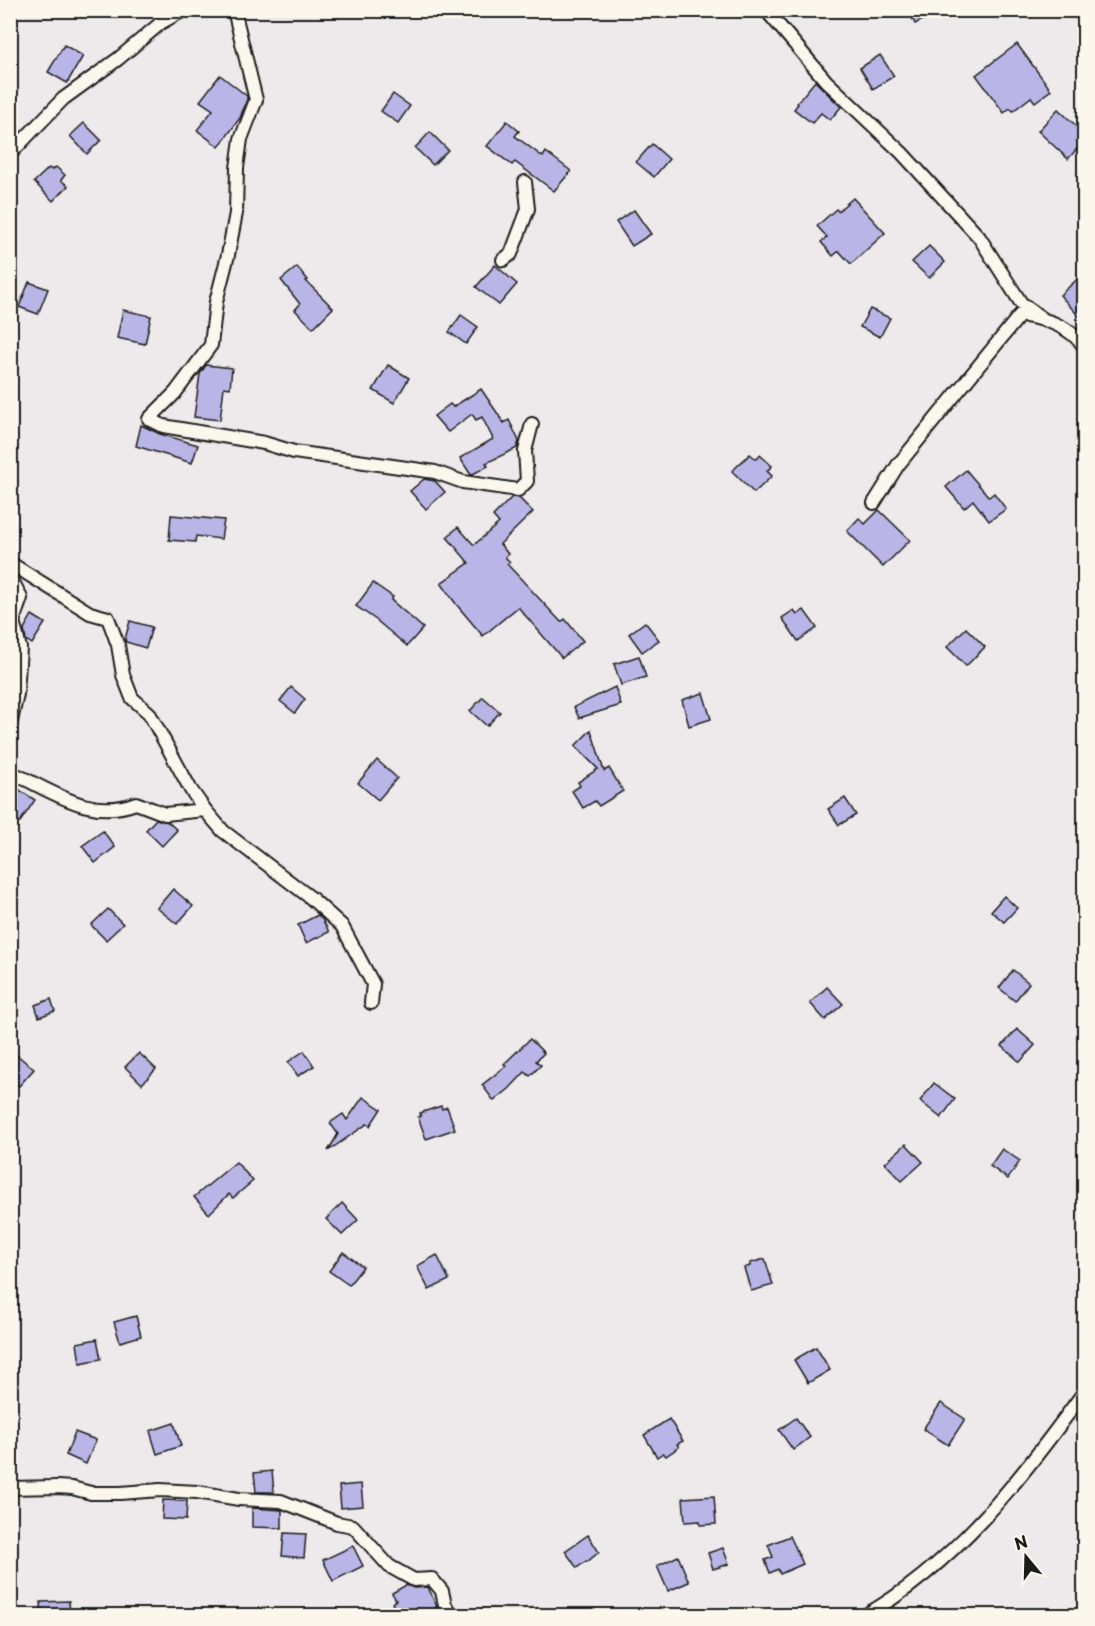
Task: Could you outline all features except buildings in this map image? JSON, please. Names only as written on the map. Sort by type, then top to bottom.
[{"type":"street","points":[[10,154],[63,99],[118,59],[162,22],[184,10]]},
{"type":"street","points":[[234,10],[256,100],[242,139],[237,168],[236,213],[216,302],[211,345],[175,393],[149,419],[163,426],[264,443],[294,452],[435,472],[463,482],[518,490],[528,481],[525,451],[532,424]]},
{"type":"street","points":[[766,10],[826,81],[902,153],[979,237],[1021,303],[1042,319]]},
{"type":"street","points":[[503,260],[512,254],[528,209],[525,182]]},
{"type":"street","points":[[874,503],[898,465],[1020,315],[1061,325],[1084,346]]},
{"type":"street","points":[[10,564],[90,614],[108,618],[118,645],[123,675],[132,698],[149,713],[191,790],[223,831],[311,898],[342,926],[373,984],[371,1004]]},
{"type":"street","points":[[10,576],[21,598],[12,621],[20,648],[17,694],[10,726]]},
{"type":"street","points":[[10,772],[73,803],[98,808],[122,809],[136,803],[165,814],[206,810]]},
{"type":"street","points":[[864,1616],[913,1585],[960,1544],[1029,1466],[1084,1392]]},
{"type":"street","points":[[10,1488],[57,1487],[91,1493],[160,1490],[197,1492],[239,1499],[281,1501],[338,1523],[353,1526],[389,1566],[414,1580],[432,1579],[442,1591],[445,1605],[452,1616]]}]
